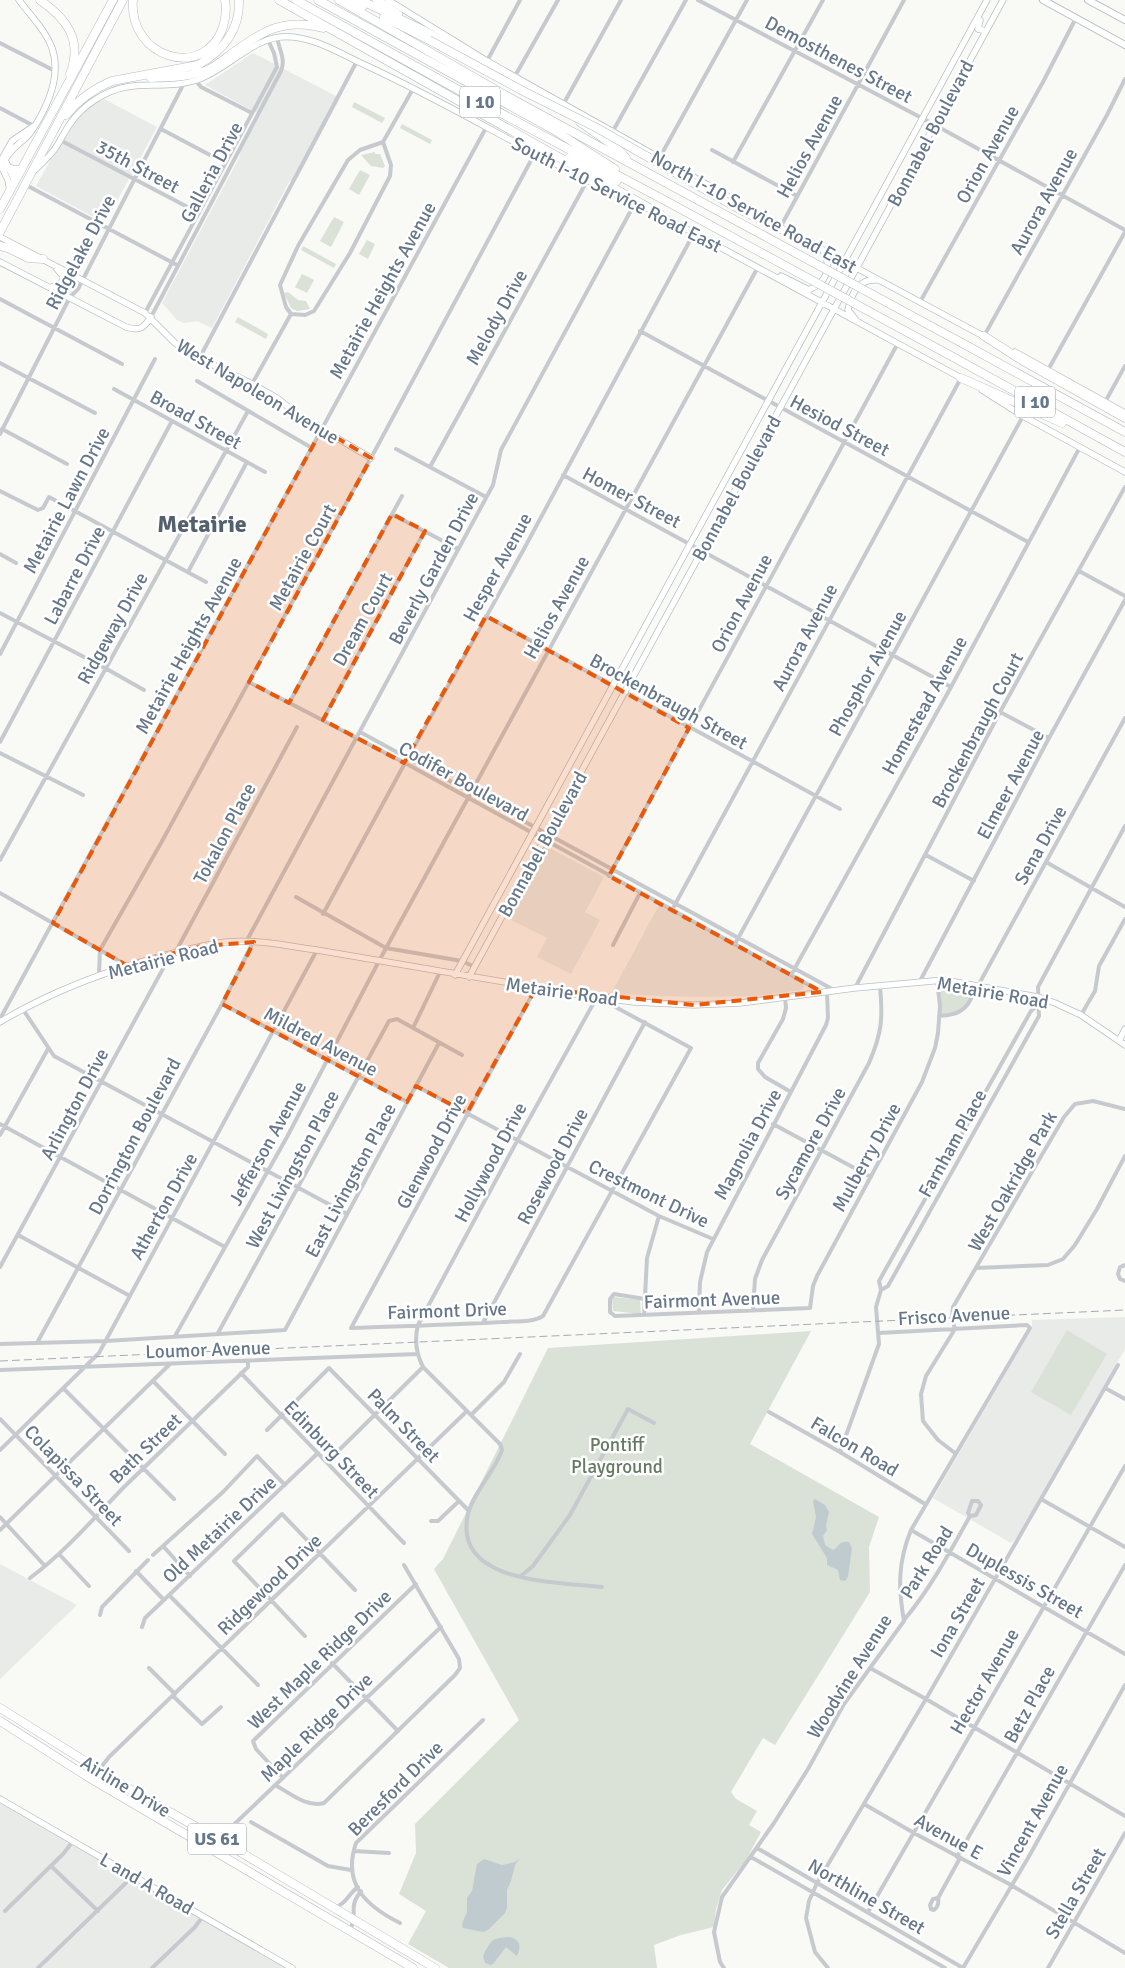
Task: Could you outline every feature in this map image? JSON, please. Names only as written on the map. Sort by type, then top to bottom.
[{"type":"highway","points":[[40,0],[61,16],[71,32],[74,58],[62,94]]},
{"type":"highway","points":[[0,209],[113,0]]},
{"type":"highway","points":[[0,232],[123,0]]},
{"type":"highway","points":[[133,0],[132,9],[136,26],[149,46],[161,53],[181,58],[200,54],[214,45],[220,35],[226,17],[225,0]]},
{"type":"highway","points":[[57,126],[79,100],[100,86],[122,79],[198,65],[221,50],[229,38],[237,17],[239,0]]},
{"type":"highway","points":[[279,0],[660,214]]},
{"type":"highway","name":"I 10","points":[[296,0],[1125,452]]},
{"type":"highway","points":[[318,0],[554,130],[666,201]]},
{"type":"highway","name":"I 10","points":[[339,0],[487,85],[1125,432]]},
{"type":"highway","points":[[351,0],[597,128],[741,210],[814,245]]},
{"type":"highway","points":[[360,0],[423,30]]},
{"type":"highway","points":[[377,0],[423,30],[556,105],[617,148],[630,163]]},
{"type":"highway","points":[[122,79],[191,75],[206,71],[262,33],[275,27],[292,23],[310,24],[341,35]]},
{"type":"highway","points":[[506,127],[601,173],[666,201]]},
{"type":"highway","points":[[4,171],[22,168]]},
{"type":"highway","points":[[22,168],[26,185]]},
{"type":"highway","points":[[5,224],[6,214],[17,191],[15,181]]},
{"type":"highway","points":[[0,246],[28,258],[47,261]]},
{"type":"highway","points":[[984,336],[1023,361],[1125,418]]},
{"type":"highway","points":[[961,378],[1117,448]]},
{"type":"highway","name":"Airline Drive","points":[[0,1708],[99,1770],[435,1968]]},
{"type":"highway","name":"Airline Drive","points":[[0,1721],[92,1779],[413,1968]]},
{"type":"highway","points":[[413,1968],[419,1958]]},
{"type":"main road","points":[[1043,0],[1125,45]]},
{"type":"main road","points":[[1088,0],[1125,20]]},
{"type":"main road","points":[[1116,41],[1125,42]]},
{"type":"street","points":[[10,191],[4,171],[5,160],[34,126],[51,92],[55,71],[52,47],[19,0]]},
{"type":"street","name":"North I-10 Service Road East","points":[[388,0],[487,60],[844,262],[1125,413]]},
{"type":"street","points":[[487,60],[520,0]]},
{"type":"street","points":[[515,76],[558,0]]},
{"type":"street","points":[[564,103],[621,0]]},
{"type":"street","points":[[613,131],[686,0]]},
{"type":"street","name":"Demosthenes Street","points":[[698,0],[935,125],[1125,231]]},
{"type":"street","points":[[660,158],[747,0]]},
{"type":"street","points":[[733,162],[823,0]]},
{"type":"street","name":"Helios Avenue","points":[[781,226],[904,0]]},
{"type":"street","name":"Bonnabel Boulevard","points":[[469,977],[1003,0]]},
{"type":"street","points":[[986,2],[977,27],[980,30],[986,31]]},
{"type":"street","name":"Bonnabel Boulevard","points":[[455,975],[986,2]]},
{"type":"street","name":"Orion Avenue","points":[[920,302],[1043,82],[1076,18]]},
{"type":"street","name":"South I-10 Service Road East","points":[[32,172],[54,151],[78,114],[107,93],[127,87],[170,85],[196,80],[215,72],[268,40],[277,37],[304,38],[414,87],[587,181],[660,214],[961,378],[1023,416],[1125,472]]},
{"type":"street","name":"Galleria Drive","points":[[145,313],[225,163],[284,64],[277,37]]},
{"type":"street","name":"Galleria Drive","points":[[151,317],[230,165],[277,67],[274,53],[268,40]]},
{"type":"street","points":[[0,43],[55,71]]},
{"type":"street","points":[[199,359],[357,61]]},
{"type":"street","name":"Aurora Avenue","points":[[984,336],[1107,115],[1125,79]]},
{"type":"street","points":[[196,80],[201,87],[254,114]]},
{"type":"street","name":"Ridgelake Drive","points":[[1,431],[70,297],[82,280],[110,229],[184,83]]},
{"type":"street","points":[[291,314],[286,306],[280,286],[298,246],[348,160],[360,150],[383,142],[414,87]]},
{"type":"street","points":[[0,108],[34,126]]},
{"type":"street","name":"Metairie Heights Avenue","points":[[0,1020],[487,126]]},
{"type":"street","points":[[161,128],[230,165]]},
{"type":"street","name":"35th Street","points":[[60,140],[203,215]]},
{"type":"street","points":[[291,314],[305,315],[314,311],[350,254],[390,176],[391,165],[383,142]]},
{"type":"street","points":[[712,150],[797,196]]},
{"type":"street","name":"Metairie Court","points":[[100,975],[100,950],[249,682],[535,153]]},
{"type":"street","points":[[4,171],[15,181]]},
{"type":"street","name":"Melody Drive","points":[[430,467],[587,181]]},
{"type":"street","points":[[26,185],[177,265]]},
{"type":"street","name":"Beverly Garden Drive","points":[[246,942],[493,485],[501,450],[635,203]]},
{"type":"street","points":[[1048,370],[1125,231]]},
{"type":"street","name":"Hesper Avenue","points":[[323,914],[404,763],[525,547],[694,233]]},
{"type":"street","name":"West Napoleon Avenue","points":[[0,237],[145,313],[175,343],[199,359],[277,398],[301,417],[371,458]]},
{"type":"street","points":[[758,267],[789,279],[809,290],[820,284],[828,268],[828,260],[823,250]]},
{"type":"street","points":[[47,261],[63,276],[61,284],[52,288]]},
{"type":"street","points":[[0,262],[126,327],[136,330],[145,326],[151,317]]},
{"type":"street","name":"Helios Avenue","points":[[379,961],[758,267]]},
{"type":"street","points":[[858,322],[848,310],[850,299],[861,283],[868,280],[881,281]]},
{"type":"street","points":[[0,299],[122,364]]},
{"type":"street","points":[[252,384],[291,314]]},
{"type":"street","name":"Hesiod Street","points":[[640,331],[1028,542]]},
{"type":"street","name":"Orion Avenue","points":[[609,876],[898,344]]},
{"type":"street","name":"Metairie Lawn Drive","points":[[0,654],[156,359]]},
{"type":"street","points":[[0,363],[95,413]]},
{"type":"street","points":[[1105,402],[1125,366]]},
{"type":"street","name":"Aurora Avenue","points":[[672,910],[961,378]]},
{"type":"street","points":[[196,381],[312,448]]},
{"type":"street","name":"Broad Street","points":[[114,389],[265,472]]},
{"type":"street","name":"Ridgeway Drive","points":[[0,860],[248,411]]},
{"type":"street","name":"Phosphor Avenue","points":[[734,944],[1023,416]]},
{"type":"street","name":"Labarre Drive","points":[[0,742],[172,421]]},
{"type":"street","points":[[1,431],[67,464]]},
{"type":"street","name":"Homestead Avenue","points":[[791,975],[951,687],[1080,447]]},
{"type":"street","points":[[396,449],[486,497]]},
{"type":"street","points":[[188,572],[247,462]]},
{"type":"street","name":"Homer Street","points":[[563,475],[951,687]]},
{"type":"street","name":"Brockenbraugh Court","points":[[855,988],[1000,712],[1125,487]]},
{"type":"street","points":[[0,491],[38,510],[43,508],[49,497],[206,582]]},
{"type":"street","points":[[290,703],[402,496]]},
{"type":"street","points":[[392,514],[458,549]]},
{"type":"street","name":"Dream Court","points":[[323,720],[425,532]]},
{"type":"street","points":[[0,554],[16,563]]},
{"type":"street","points":[[1079,571],[1125,596]]},
{"type":"street","name":"Elmeer Avenue","points":[[920,981],[1049,738],[1125,600]]},
{"type":"street","points":[[0,613],[144,690]]},
{"type":"street","name":"Brockenbraugh Street","points":[[486,616],[840,809]]},
{"type":"street","name":"Codifer Boulevard","points":[[249,682],[404,763],[825,992]]},
{"type":"street","points":[[1000,712],[1049,738]]},
{"type":"street","name":"Sena Drive","points":[[978,985],[1125,718]]},
{"type":"street","name":"Tokalon Place","points":[[173,953],[297,727]]},
{"type":"street","name":"Codifer Boulevard","points":[[360,732],[835,991]]},
{"type":"street","points":[[0,753],[83,796]]},
{"type":"street","name":"Farnham Place","points":[[881,1290],[888,1286],[1039,1016],[1038,987],[1125,826]]},
{"type":"street","points":[[926,855],[974,881]]},
{"type":"street","points":[[1046,862],[1125,907]]},
{"type":"street","points":[[613,945],[640,893]]},
{"type":"street","points":[[0,894],[126,965]]},
{"type":"street","points":[[296,897],[386,948],[462,961],[474,968]]},
{"type":"street","points":[[1081,1015],[1095,990],[1099,966],[1125,919]]},
{"type":"street","name":"Metairie Road","points":[[0,1020],[22,1008],[126,965],[226,942],[253,942],[318,950],[455,975],[634,1002],[694,1005],[740,1003],[855,988],[937,980],[978,985],[1038,997],[1081,1015],[1125,1045]]},
{"type":"street","name":"Dorrington Boulevard","points":[[37,1343],[222,1004],[253,942]]},
{"type":"street","name":"Atherton Drive","points":[[0,1450],[97,1356],[318,950]]},
{"type":"street","name":"Arlington Drive","points":[[0,1267],[173,953]]},
{"type":"street","name":"Jefferson Avenue","points":[[175,1336],[268,1171],[379,961]]},
{"type":"street","points":[[440,972],[413,1028],[462,1055]]},
{"type":"street","name":"Mulberry Drive","points":[[810,1308],[813,1286],[817,1276],[922,1082],[936,1048],[939,1016],[937,980]]},
{"type":"street","points":[[939,1016],[954,1015],[963,1009],[978,985]]},
{"type":"street","name":"Sycamore Drive","points":[[753,1310],[755,1279],[762,1260],[877,1045],[883,1013],[880,986]]},
{"type":"street","name":"Glenwood Drive","points":[[351,1328],[536,988]]},
{"type":"street","name":"Magnolia Drive","points":[[699,1313],[702,1274],[712,1239],[826,1025],[828,1018],[825,992]]},
{"type":"street","points":[[597,997],[691,1048],[612,1192]]},
{"type":"street","name":"Hollywood Drive","points":[[417,1354],[415,1334],[418,1325],[517,1140],[597,997]]},
{"type":"street","points":[[785,997],[785,1013],[758,1064],[758,1069],[765,1078],[790,1092]]},
{"type":"street","name":"Mildred Avenue","points":[[222,1004],[407,1102]]},
{"type":"street","name":"Farnham Place","points":[[840,1452],[879,1344],[876,1306],[881,1290],[879,1282],[1032,1011],[1038,1005]]},
{"type":"street","points":[[22,1008],[51,1053],[347,1214]]},
{"type":"street","name":"West Livingston Place","points":[[218,1333],[386,1024],[391,1020],[397,1020],[413,1028]]},
{"type":"street","name":"Rosewood Drive","points":[[483,1323],[645,1022]]},
{"type":"street","points":[[1118,1041],[1125,1029]]},
{"type":"street","name":"East Livingston Place","points":[[284,1330],[440,1043]]},
{"type":"street","points":[[0,1135],[2,1125],[48,1049]]},
{"type":"street","name":"Crestmont Drive","points":[[416,1086],[612,1192],[659,1216],[712,1239]]},
{"type":"street","name":"West Oakridge Park","points":[[955,1329],[952,1318],[953,1307],[1064,1117],[1075,1104],[1093,1101],[1125,1109]]},
{"type":"street","points":[[773,1124],[871,1176]]},
{"type":"street","points":[[2,1125],[120,1192],[224,1247]]},
{"type":"street","points":[[976,1268],[1048,1265],[1063,1259],[1075,1246],[1125,1156]]},
{"type":"street","name":"Fairmont Drive","points":[[351,1328],[535,1320],[543,1316],[612,1192]]},
{"type":"street","points":[[644,1316],[647,1258],[659,1216]]},
{"type":"street","points":[[18,1235],[130,1296]]},
{"type":"street","points":[[1125,1265],[1120,1267],[1118,1272],[1120,1279],[1125,1281]]},
{"type":"street","name":"Fairmont Avenue","points":[[645,1299],[612,1295],[610,1312],[615,1316],[644,1316],[810,1308]]},
{"type":"street","name":"Frisco Avenue","points":[[879,1333],[1029,1326]]},
{"type":"street","name":"Woodvine Avenue","points":[[724,1968],[720,1962],[714,1932],[722,1897],[751,1857],[808,1770],[844,1704],[904,1620],[899,1596],[900,1568],[902,1555],[911,1530],[1030,1328],[1029,1326]]},
{"type":"street","points":[[955,1329],[926,1376],[921,1394],[923,1421],[938,1440],[955,1454]]},
{"type":"street","name":"Loumor Avenue","points":[[0,1344],[106,1341],[284,1330]]},
{"type":"street","points":[[417,1354],[423,1367],[500,1444],[502,1452],[469,1511],[467,1537],[474,1554],[499,1571],[532,1579],[602,1587]]},
{"type":"street","name":"Loumor Avenue","points":[[0,1370],[248,1362],[417,1354]]},
{"type":"street","points":[[471,1415],[504,1382],[520,1354]]},
{"type":"street","points":[[267,1430],[329,1368],[330,1357]]},
{"type":"street","name":"Bath Street","points":[[45,1566],[248,1367],[248,1362]]},
{"type":"street","points":[[0,1530],[170,1364]]},
{"type":"street","name":"Iona Street","points":[[828,1968],[815,1952],[806,1918],[809,1901],[817,1883],[926,1699],[1118,1365]]},
{"type":"street","points":[[326,1462],[423,1367]]},
{"type":"street","name":"Palm Street","points":[[329,1368],[469,1511]]},
{"type":"street","name":"Edinburg Street","points":[[241,1373],[404,1543]]},
{"type":"street","points":[[153,1381],[225,1454]]},
{"type":"street","points":[[1105,1388],[1125,1399]]},
{"type":"street","points":[[64,1389],[174,1499]]},
{"type":"street","points":[[521,1576],[533,1566],[570,1515],[628,1409],[654,1423]]},
{"type":"street","name":"Ridgewood Drive","points":[[92,1779],[109,1757],[467,1411]]},
{"type":"street","name":"Falcon Road","points":[[769,1412],[840,1452],[925,1504]]},
{"type":"street","name":"Colapissa Street","points":[[0,1420],[129,1551]]},
{"type":"street","name":"Old Metairie Drive","points":[[142,1627],[144,1618],[318,1453]]},
{"type":"street","points":[[153,1555],[224,1492],[257,1456],[285,1485]]},
{"type":"street","name":"Hector Avenue","points":[[868,1912],[1125,1466]]},
{"type":"street","points":[[1041,1499],[1125,1547]]},
{"type":"street","points":[[431,1521],[438,1521],[459,1501]]},
{"type":"street","points":[[305,1636],[234,1561],[282,1514],[355,1590]]},
{"type":"street","name":"Park Road","points":[[904,1620],[922,1598],[970,1516]]},
{"type":"street","points":[[0,1517],[45,1566],[30,1578]]},
{"type":"street","name":"Duplessis Street","points":[[911,1530],[1125,1654]]},
{"type":"street","points":[[162,1546],[190,1576]]},
{"type":"street","points":[[59,1554],[89,1586]]},
{"type":"street","points":[[100,1616],[102,1607],[148,1560]]},
{"type":"street","points":[[275,1785],[306,1802],[316,1805],[324,1803],[455,1676],[459,1669],[459,1659],[404,1565]]},
{"type":"street","name":"Betz Place","points":[[938,1898],[958,1858],[1125,1565]]},
{"type":"street","points":[[136,1572],[164,1600]]},
{"type":"street","name":"West Maple Ridge Drive","points":[[283,1778],[256,1749],[253,1741],[416,1584]]},
{"type":"street","points":[[170,1595],[258,1685]]},
{"type":"street","name":"Maple Ridge Drive","points":[[214,1851],[224,1834],[441,1627]]},
{"type":"street","points":[[332,1663],[398,1732]]},
{"type":"street","points":[[149,1668],[202,1724],[221,1707]]},
{"type":"street","points":[[870,1668],[1125,1816]]},
{"type":"street","name":"Vincent Avenue","points":[[963,1968],[1028,1858],[1125,1685]]},
{"type":"street","name":"Beresford Drive","points":[[351,1870],[354,1850],[360,1838],[483,1720]]},
{"type":"street","name":"L and A Road","points":[[0,1799],[74,1840],[292,1968]]},
{"type":"street","name":"Avenue E","points":[[864,1804],[958,1858],[1011,1885],[1125,1953]]},
{"type":"street","points":[[251,1822],[328,1866],[351,1870],[359,1889],[370,1904],[400,1923]]},
{"type":"street","name":"Stella Street","points":[[1048,1968],[1125,1833]]},
{"type":"street","points":[[5,1910],[51,1866],[74,1840]]},
{"type":"street","name":"Northline Street","points":[[757,1848],[963,1968]]},
{"type":"street","points":[[354,1850],[390,1853]]},
{"type":"street","name":"Northline Street","points":[[751,1857],[945,1968]]},
{"type":"street","points":[[51,1866],[98,1910]]},
{"type":"street","points":[[38,1968],[133,1875]]},
{"type":"street","points":[[333,1908],[344,1903],[350,1893],[359,1889]]},
{"type":"street","points":[[349,1931],[354,1921],[352,1906],[359,1889]]},
{"type":"street","points":[[152,1968],[195,1927],[203,1916]]},
{"type":"highlighted area","points":[[322,429],[371,458],[249,682],[289,703],[392,514],[425,531],[323,720],[404,763],[486,616],[689,728],[609,876],[822,992],[694,1005],[536,988],[467,1113],[416,1086],[407,1102],[222,1004],[254,942],[202,946],[126,965],[53,923]]},
{"type":"shaded area","points":[[253,53],[340,98],[298,177],[289,182],[212,328],[197,321],[184,323],[177,320],[162,303],[240,156],[241,147],[259,114],[205,85]]},
{"type":"shaded area","points":[[104,99],[157,127],[105,223],[36,186],[71,124],[88,107]]},
{"type":"shaded area","points":[[544,845],[604,877],[585,912],[600,920],[571,974],[537,957],[547,938],[505,917]]},
{"type":"shaded area","points":[[659,905],[803,984],[802,990],[756,996],[696,997],[611,994]]},
{"type":"shaded area","points":[[1125,1317],[1125,1349],[1017,1537],[1011,1543],[933,1498],[1032,1328],[1032,1320]]},
{"type":"shaded area","points":[[815,1499],[825,1505],[829,1512],[827,1530],[823,1536],[825,1545],[833,1550],[841,1543],[849,1542],[852,1548],[848,1577],[845,1581],[840,1580],[838,1570],[827,1565],[827,1558],[812,1534],[816,1517],[813,1501]]},
{"type":"shaded area","points":[[0,1564],[77,1605],[0,1679]]},
{"type":"shaded area","points":[[0,1796],[297,1968],[0,1968]]},
{"type":"shaded area","points":[[520,1858],[515,1865],[507,1890],[507,1908],[505,1913],[488,1930],[483,1932],[463,1928],[462,1924],[467,1912],[467,1898],[472,1891],[477,1864],[484,1859],[502,1865],[515,1862]]},
{"type":"shaded area","points":[[510,1937],[519,1944],[517,1956],[506,1947],[493,1964],[485,1963],[483,1956],[490,1943],[495,1939]]},
{"type":"green space","points":[[354,102],[385,118],[382,123],[352,107]]},
{"type":"green space","points":[[402,124],[432,140],[430,144],[400,128]]},
{"type":"green space","points":[[375,152],[375,154],[380,154],[385,166],[383,168],[371,166],[361,155]]},
{"type":"green space","points":[[360,170],[370,175],[359,195],[349,189]]},
{"type":"green space","points":[[334,217],[344,222],[331,247],[320,241]]},
{"type":"green space","points":[[367,240],[375,244],[368,259],[359,254]]},
{"type":"green space","points":[[303,246],[336,264],[334,268],[301,250]]},
{"type":"green space","points":[[302,274],[314,280],[307,293],[295,287]]},
{"type":"green space","points":[[288,292],[298,300],[306,301],[310,309],[297,311],[291,308],[284,293]]},
{"type":"green space","points":[[238,317],[268,334],[266,339],[235,322]]},
{"type":"green space","points":[[937,980],[978,985],[967,1003],[959,1011],[939,1016]]},
{"type":"green space","points":[[614,1297],[640,1300],[641,1314],[613,1311],[612,1299]]},
{"type":"green space","points":[[1067,1330],[1107,1354],[1071,1415],[1031,1392]]},
{"type":"green space","name":"Pontiff Playground","points":[[811,1331],[750,1444],[879,1517],[869,1547],[870,1592],[775,1745],[763,1738],[731,1792],[736,1799],[757,1811],[749,1825],[761,1832],[746,1860],[722,1890],[716,1909],[714,1927],[681,1935],[654,1945],[657,1968],[449,1968],[408,1944],[426,1911],[399,1894],[416,1853],[415,1824],[519,1720],[434,1569],[443,1559],[548,1348]]},
{"type":"railway","points":[[0,1361],[1125,1310]]},
{"type":"district","name":"Metairie","points":[[202,524]]}]
